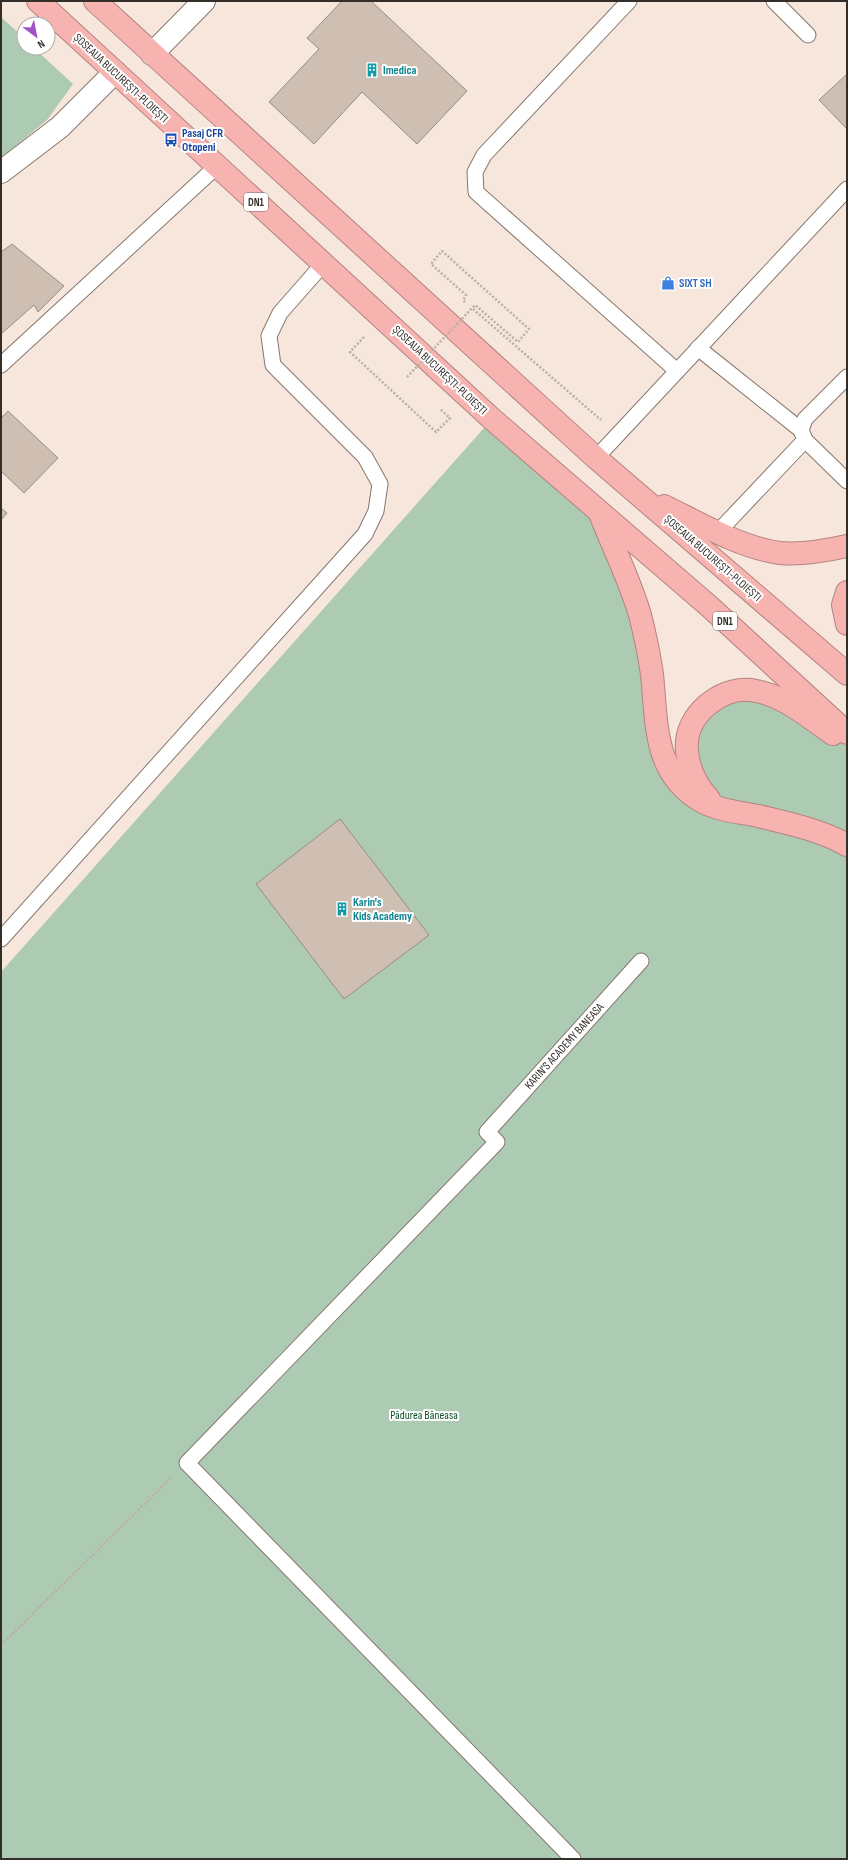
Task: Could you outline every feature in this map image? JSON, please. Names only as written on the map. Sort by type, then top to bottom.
[{"type":"highway","name":"ȘOSEAUA BUCUREȘTI-PLOIEȘTI","points":[[38,1],[483,411],[710,608],[847,732]]},
{"type":"highway","name":"ȘOSEAUA BUCUREȘTI-PLOIEȘTI","points":[[95,1],[393,271],[596,458],[847,674]]},
{"type":"highway","points":[[636,493],[749,545],[780,553],[818,552],[847,546]]},
{"type":"highway","points":[[600,513],[640,614],[647,643],[658,742],[673,777],[686,791],[716,808],[758,816],[818,832],[847,845]]},
{"type":"highway","points":[[847,592],[843,605],[847,624]]},
{"type":"highway","points":[[716,808],[702,792],[692,774],[688,757],[687,741],[691,725],[702,710],[715,699],[727,693],[741,690],[755,690],[783,701],[847,743]]},
{"type":"street","points":[[152,54],[204,1]]},
{"type":"street","points":[[1,172],[60,128],[115,72]]},
{"type":"lane","points":[[629,1],[484,155],[475,172],[476,192],[677,371]]},
{"type":"lane","points":[[774,1],[808,35]]},
{"type":"lane","points":[[1,364],[217,166]]},
{"type":"lane","points":[[596,458],[847,189]]},
{"type":"lane","points":[[1,939],[365,534],[376,510],[380,484],[365,457],[273,365],[269,336],[280,313],[324,263]]},
{"type":"lane","points":[[698,348],[803,435],[847,481]]},
{"type":"lane","points":[[718,532],[803,435],[805,419],[847,377]]},
{"type":"lane","name":"KARIN'S ACADEMY BANEASA","points":[[187,1463],[498,1142],[487,1132],[642,961]]},
{"type":"lane","points":[[187,1463],[573,1859]]},
{"type":"path","points":[[412,382],[407,377],[476,305],[518,342],[529,329],[442,251],[431,264],[466,295],[463,300],[618,434]]},
{"type":"path","points":[[369,342],[363,337],[350,352],[436,432],[450,418],[439,408]]},
{"type":"path","points":[[1,1645],[187,1463]]},
{"type":"green space","points":[[1,17],[16,31],[16,56],[43,56],[73,84],[47,120],[1,158]]},
{"type":"green space","name":"Pădurea Băneasa","points":[[492,419],[600,513],[633,595],[658,742],[702,792],[691,725],[741,690],[847,743],[847,1859],[1,1859],[1,972]]},
{"type":"building","name":"Imedica","points":[[342,1],[371,1],[467,91],[417,144],[362,92],[314,144],[269,102],[319,49],[307,38]]},
{"type":"building","points":[[847,74],[847,127],[846,128],[819,100]]},
{"type":"building","points":[[12,244],[64,286],[38,312],[34,305],[1,334],[1,252]]},
{"type":"building","points":[[8,411],[58,458],[24,493],[1,471],[1,418]]},
{"type":"building","points":[[1,508],[7,513],[1,520]]},
{"type":"building","name":"Karin's Kids Academy","points":[[340,819],[429,935],[344,999],[256,884]]},
{"type":"place","name":"Imedica","points":[[372,70]]},
{"type":"place","name":"Pasaj CFR Otopeni","points":[[171,140]]},
{"type":"place","name":"SIXT SH","points":[[668,283]]},
{"type":"place","name":"Karin's Kids Academy","points":[[342,909]]}]
